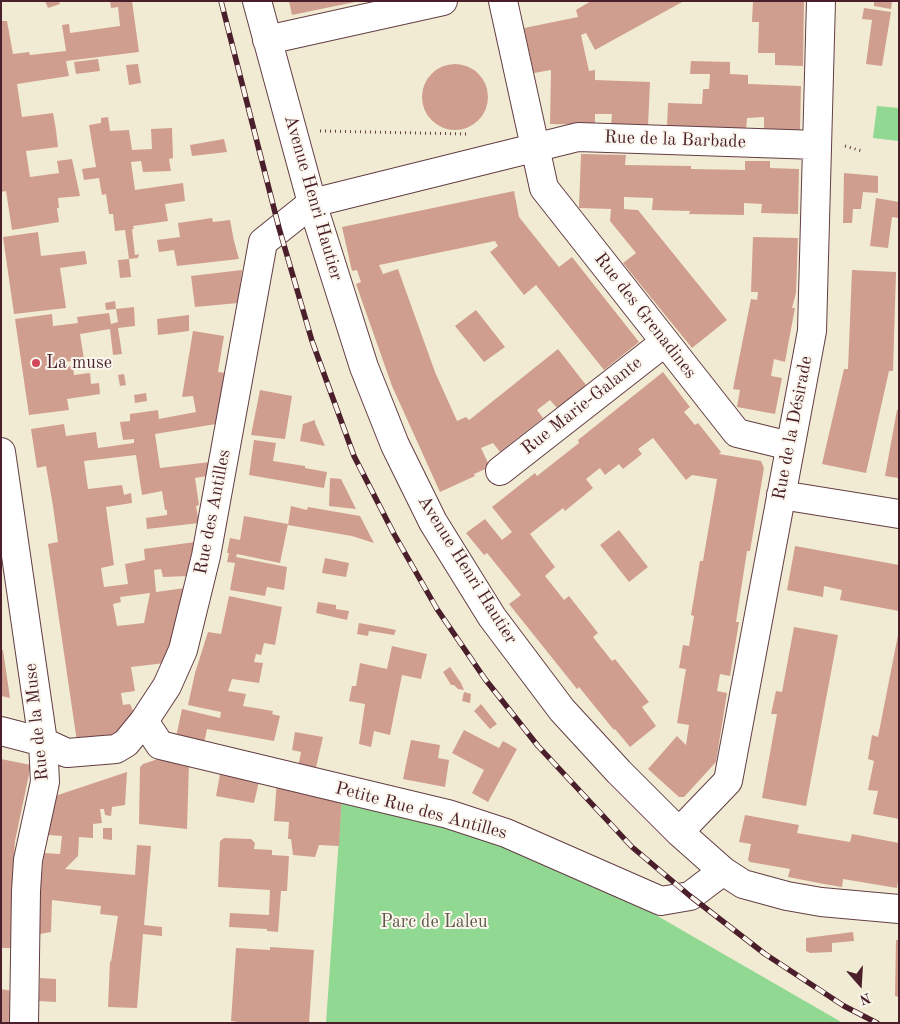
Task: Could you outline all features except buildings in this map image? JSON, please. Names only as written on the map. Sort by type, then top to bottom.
[{"type":"street","name":"Avenue Henri Hautier","points":[[257,1],[312,203],[364,367],[395,444],[433,522],[492,617],[562,710],[619,772],[679,832],[723,871],[743,884],[788,896],[821,902],[899,909]]},
{"type":"street","points":[[267,40],[443,1]]},
{"type":"street","name":"Rue des Grenadines","points":[[503,1],[544,188],[737,434],[790,446]]},
{"type":"street","name":"Rue de la Désirade","points":[[679,832],[728,781],[812,330],[816,145],[822,1]]},
{"type":"street","name":"Rue de la Barbade","points":[[534,148],[578,137],[816,145]]},
{"type":"street","points":[[312,203],[534,148]]},
{"type":"street","name":"Rue des Antilles","points":[[1,731],[43,742],[67,753],[116,749],[126,743],[144,721],[167,686],[183,650],[206,556],[263,242],[312,203]]},
{"type":"street","name":"Rue Marie-Galante","points":[[500,471],[665,342]]},
{"type":"street","name":"Rue de la Muse","points":[[1,452],[43,742],[45,782],[28,860],[24,1023]]},
{"type":"street","points":[[781,495],[899,514]]},
{"type":"street","name":"Petite Rue des Antilles","points":[[144,721],[160,745],[448,814],[506,833],[661,901],[690,896],[723,871]]},
{"type":"path","points":[[294,138],[320,131],[474,135]]},
{"type":"green space","points":[[877,106],[899,108],[899,141],[873,138]]},
{"type":"green space","name":"Parc de Laleu","points":[[342,794],[498,834],[635,903],[843,1023],[326,1023]]},
{"type":"railway","points":[[221,1],[279,228],[312,341],[354,456],[394,534],[437,609],[485,679],[538,746],[632,847],[690,896],[765,954],[844,1006],[877,1023]]},
{"type":"place","name":"La muse","points":[[36,363]]}]
